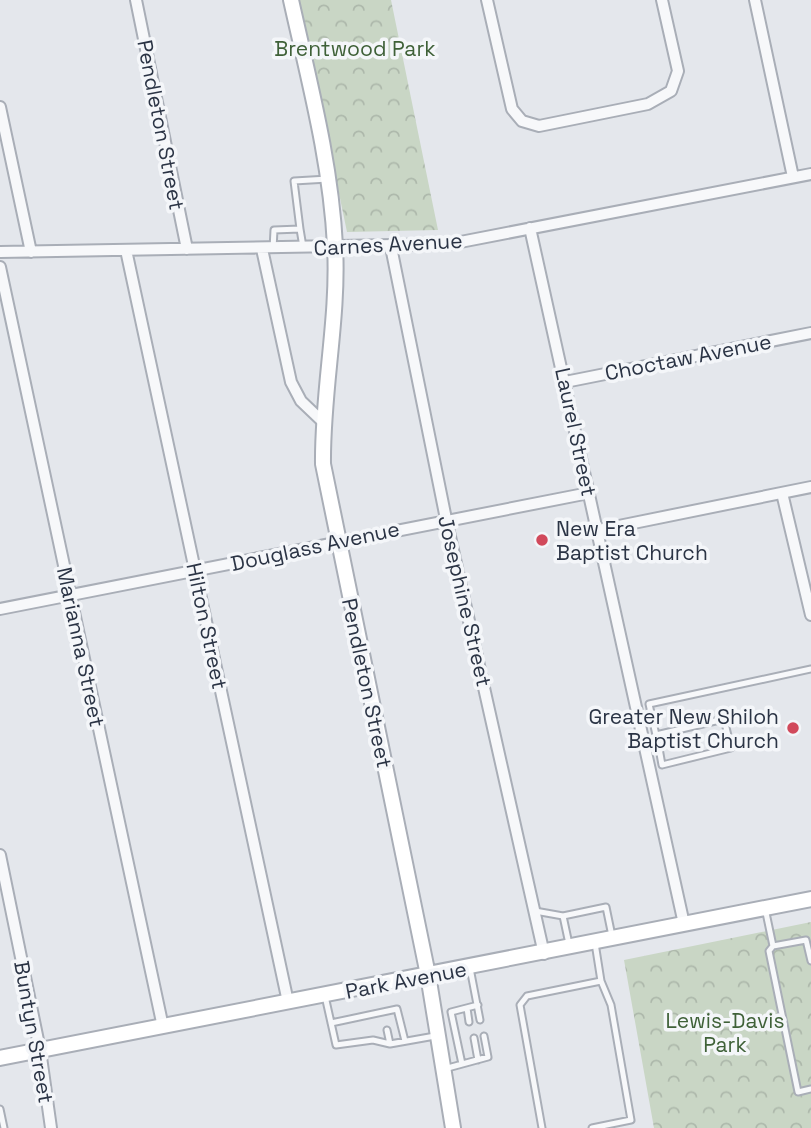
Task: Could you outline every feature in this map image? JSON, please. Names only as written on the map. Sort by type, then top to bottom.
[{"type":"main road","points":[[291,0],[328,178],[335,247],[323,421]]},
{"type":"main road","name":"Pendleton Street","points":[[323,421],[323,464],[337,542],[428,975],[453,1128]]},
{"type":"main road","name":"Park Avenue","points":[[0,1058],[811,900]]},
{"type":"street","name":"Pendleton Street","points":[[136,0],[187,249]]},
{"type":"street","points":[[487,0],[509,103],[522,121],[539,126],[659,101],[674,87],[678,71],[662,0]]},
{"type":"street","points":[[755,0],[793,177]]},
{"type":"street","points":[[0,107],[31,252]]},
{"type":"street","name":"Carnes Avenue","points":[[0,252],[450,244],[811,174]]},
{"type":"street","name":"Laurel Street","points":[[530,228],[599,530],[684,924]]},
{"type":"street","name":"Josephine Street","points":[[391,247],[446,519],[544,954]]},
{"type":"street","points":[[268,249],[291,382],[302,401],[323,421]]},
{"type":"street","name":"Hilton Street","points":[[125,250],[288,1002]]},
{"type":"street","name":"Marianna Street","points":[[0,267],[163,1027]]},
{"type":"street","name":"Choctaw Avenue","points":[[565,382],[811,333]]},
{"type":"street","points":[[599,530],[811,487]]},
{"type":"street","name":"Douglass Avenue","points":[[0,609],[446,519],[589,493]]},
{"type":"street","points":[[782,493],[811,615]]},
{"type":"street","name":"Buntyn Street","points":[[0,855],[40,1050],[51,1128]]},
{"type":"lane","points":[[303,248],[294,181],[328,178]]},
{"type":"lane","points":[[268,249],[274,230],[300,229]]},
{"type":"lane","points":[[656,735],[724,719],[731,748],[662,765],[649,704],[811,669]]},
{"type":"lane","points":[[646,750],[659,748]]},
{"type":"lane","points":[[534,911],[563,916],[606,907],[613,939]]},
{"type":"lane","points":[[765,908],[773,946]]},
{"type":"lane","points":[[563,916],[570,948]]},
{"type":"lane","points":[[811,961],[806,940],[773,946],[769,951],[798,1092],[811,1089]]},
{"type":"lane","points":[[592,1128],[631,1119],[611,1005],[601,981],[595,943]]},
{"type":"lane","points":[[470,967],[480,1020]]},
{"type":"lane","points":[[542,1128],[520,1005],[527,996],[601,981]]},
{"type":"lane","points":[[324,995],[335,1045],[367,1038],[390,1044],[438,1035]]},
{"type":"lane","points":[[462,1064],[451,1012],[478,1005]]},
{"type":"lane","points":[[467,1008],[469,1022]]},
{"type":"lane","points":[[331,1023],[384,1015],[397,1009],[405,1041]]},
{"type":"lane","points":[[387,1030],[390,1044]]},
{"type":"lane","points":[[444,1069],[488,1057],[484,1036]]},
{"type":"lane","points":[[474,1038],[478,1060]]},
{"type":"lane","points":[[0,1109],[4,1128]]},
{"type":"green space","name":"Brentwood Park","points":[[299,0],[391,0],[438,230],[347,232]]},
{"type":"green space","name":"Lewis-Davis Park","points":[[811,922],[811,1128],[654,1128],[624,960]]},
{"type":"place","name":"New Era Baptist Church","points":[[542,540]]},
{"type":"place","name":"Greater New Shiloh Baptist Church","points":[[793,728]]}]
